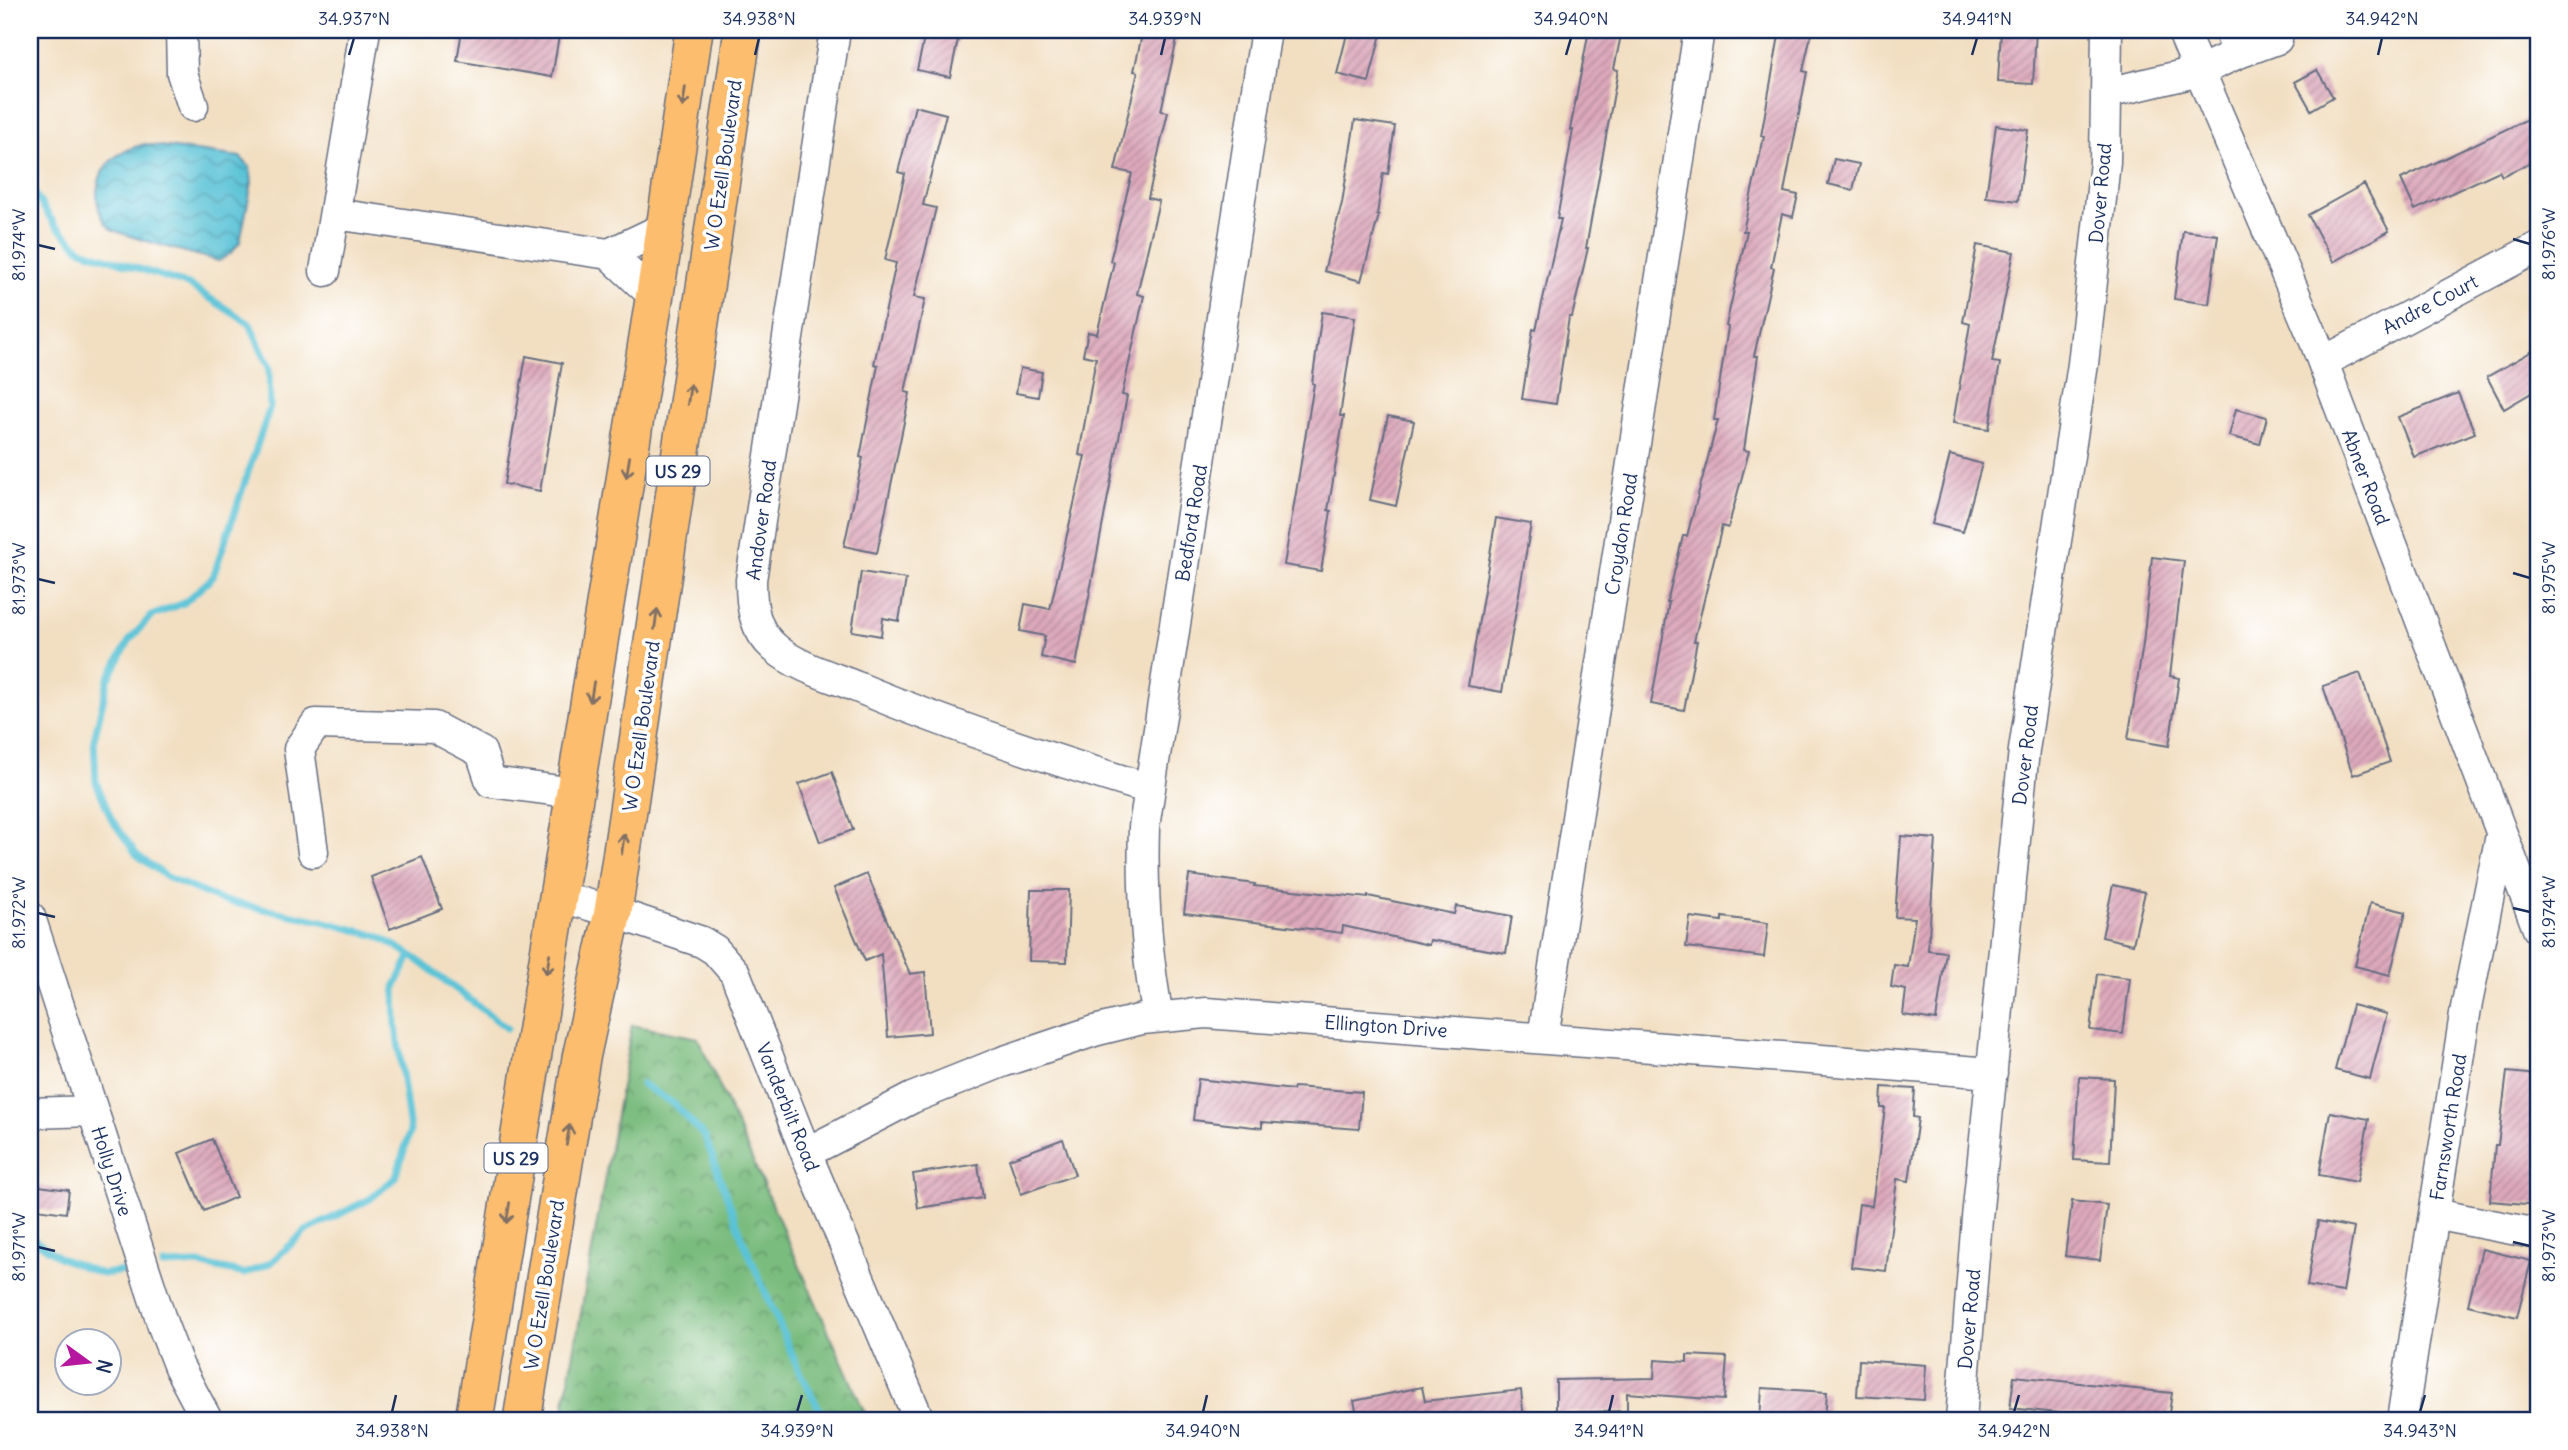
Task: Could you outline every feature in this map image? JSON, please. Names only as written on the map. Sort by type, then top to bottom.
[{"type":"main road","name":"US 29","points":[[474,1420],[655,298],[694,30]]},
{"type":"main road","name":"W O Ezell Boulevard","points":[[522,1420],[581,1058],[614,912],[743,30]]},
{"type":"street","points":[[181,30],[182,73],[193,106]]},
{"type":"street","points":[[325,271],[365,30]]},
{"type":"street","name":"Andover Road","points":[[835,30],[751,580],[751,605],[758,628],[774,647],[794,660],[881,697],[1059,761],[1150,789]]},
{"type":"street","name":"Bedford Road","points":[[1158,1017],[1144,923],[1144,827],[1266,30]]},
{"type":"street","name":"Croydon Road","points":[[1543,1038],[1699,30]]},
{"type":"street","name":"Dover Road","points":[[1961,1420],[2024,750],[2083,364],[2105,162],[2107,30]]},
{"type":"street","name":"Abner Road","points":[[2182,30],[2323,362],[2502,835],[2528,875],[2538,929]]},
{"type":"street","points":[[2107,93],[2200,71],[2233,42],[2277,39]]},
{"type":"street","points":[[335,214],[609,254],[666,227]]},
{"type":"street","name":"Andre Court","points":[[2323,362],[2538,247]]},
{"type":"street","points":[[609,254],[655,298]]},
{"type":"street","points":[[313,852],[299,748],[316,724],[434,727],[481,752],[491,782],[575,793]]},
{"type":"street","name":"Farnsworth Road","points":[[2402,1420],[2466,1008],[2502,835]]},
{"type":"street","name":"Vanderbilt Road","points":[[559,897],[614,912],[702,942],[726,961],[734,973],[806,1153],[919,1420]]},
{"type":"street","name":"Holly Drive","points":[[30,918],[163,1326],[179,1367],[207,1420]]},
{"type":"street","name":"Ellington Drive","points":[[806,1153],[912,1098],[1002,1062],[1094,1031],[1158,1017],[1222,1014],[1992,1073]]},
{"type":"street","points":[[30,1113],[93,1111]]},
{"type":"street","points":[[2434,1214],[2538,1234]]},
{"type":"green space","points":[[632,1025],[698,1038],[868,1420],[562,1420]]},
{"type":"water","points":[[145,144],[240,157],[250,167],[252,182],[240,242],[231,253],[219,261],[116,231],[106,223],[97,198],[103,171],[118,156]]},
{"type":"building","points":[[462,30],[560,30],[552,77],[457,61]]},
{"type":"building","points":[[926,30],[960,30],[950,77],[917,70]]},
{"type":"building","points":[[1143,30],[1179,30],[1161,111],[1168,112],[1148,198],[1159,201],[1137,294],[1144,296],[1122,395],[1127,396],[1076,665],[1041,657],[1045,636],[1020,631],[1025,604],[1050,609],[1085,456],[1079,455],[1096,358],[1083,355],[1088,332],[1097,334],[1114,262],[1110,261],[1132,173],[1115,170],[1138,72],[1134,71]]},
{"type":"building","points":[[1348,30],[1382,30],[1369,82],[1337,74]]},
{"type":"building","points":[[1589,30],[1622,30],[1614,69],[1618,70],[1588,248],[1572,317],[1569,317],[1556,404],[1522,399],[1533,329],[1536,330],[1561,219],[1557,219],[1573,130],[1570,130]]},
{"type":"building","points":[[1780,30],[1812,30],[1803,71],[1807,72],[1784,192],[1798,195],[1793,217],[1782,214],[1771,267],[1774,268],[1754,356],[1758,356],[1744,450],[1749,451],[1728,528],[1722,526],[1694,641],[1697,641],[1684,710],[1651,704],[1667,602],[1683,536],[1687,536],[1718,420],[1714,420],[1728,327],[1726,326],[1747,231],[1743,231],[1764,137],[1761,136]]},
{"type":"building","points":[[2001,30],[2036,30],[2033,84],[1998,82]]},
{"type":"building","points":[[2317,70],[2333,97],[2311,110],[2295,82]]},
{"type":"building","points":[[915,106],[946,114],[923,205],[936,208],[914,297],[925,299],[905,392],[910,393],[877,553],[844,546],[863,458],[860,457],[878,365],[874,364],[896,263],[885,260],[905,174],[898,172]]},
{"type":"building","points":[[2538,114],[2538,159],[2502,176],[2499,171],[2415,210],[2401,179]]},
{"type":"building","points":[[1355,120],[1395,126],[1388,174],[1383,173],[1379,215],[1361,281],[1324,271],[1342,203]]},
{"type":"building","points":[[1996,125],[2028,130],[2018,201],[1986,197]]},
{"type":"building","points":[[1834,159],[1859,164],[1853,190],[1828,184]]},
{"type":"building","points":[[2364,184],[2389,231],[2333,262],[2308,215]]},
{"type":"building","points":[[2183,231],[2218,235],[2209,304],[2174,299]]},
{"type":"building","points":[[1977,245],[2014,252],[1992,362],[2000,363],[1989,429],[1953,423],[1970,324],[1963,322]]},
{"type":"building","points":[[1322,312],[1355,317],[1340,416],[1344,416],[1321,571],[1284,565],[1314,384]]},
{"type":"building","points":[[2538,348],[2538,389],[2504,409],[2487,377]]},
{"type":"building","points":[[526,356],[562,363],[540,491],[504,484]]},
{"type":"building","points":[[1020,368],[1042,372],[1038,397],[1016,393]]},
{"type":"building","points":[[2458,393],[2475,433],[2414,457],[2398,417]]},
{"type":"building","points":[[2236,409],[2267,417],[2260,444],[2229,436]]},
{"type":"building","points":[[1388,416],[1414,421],[1396,506],[1370,500]]},
{"type":"building","points":[[1950,455],[1982,464],[1963,532],[1932,524]]},
{"type":"building","points":[[1496,518],[1531,524],[1502,692],[1468,686]]},
{"type":"building","points":[[2152,557],[2184,561],[2170,676],[2179,678],[2169,746],[2128,739],[2143,644]]},
{"type":"building","points":[[861,572],[906,579],[899,621],[883,618],[881,636],[852,631]]},
{"type":"building","points":[[2360,673],[2390,762],[2353,775],[2323,686]]},
{"type":"building","points":[[832,772],[853,830],[820,842],[799,784]]},
{"type":"building","points":[[1901,836],[1936,839],[1928,950],[1946,952],[1936,1020],[1903,1015],[1906,990],[1891,987],[1894,965],[1908,967],[1915,918],[1895,917]]},
{"type":"building","points":[[422,857],[442,909],[390,929],[371,877]]},
{"type":"building","points":[[867,874],[910,974],[925,972],[930,1033],[888,1037],[881,954],[865,961],[834,888]]},
{"type":"building","points":[[1189,875],[1255,884],[1254,886],[1368,896],[1454,914],[1456,906],[1512,916],[1506,953],[1430,940],[1429,945],[1343,926],[1342,933],[1184,913]]},
{"type":"building","points":[[2113,885],[2145,892],[2133,944],[2102,937]]},
{"type":"building","points":[[1031,890],[1069,890],[1067,962],[1029,961]]},
{"type":"building","points":[[2370,903],[2406,912],[2390,975],[2355,966]]},
{"type":"building","points":[[1690,917],[1722,921],[1722,917],[1768,923],[1764,957],[1686,947]]},
{"type":"building","points":[[2097,974],[2130,978],[2123,1034],[2090,1030]]},
{"type":"building","points":[[2352,1005],[2387,1014],[2370,1079],[2335,1070]]},
{"type":"building","points":[[2507,1072],[2538,1075],[2538,1205],[2490,1201],[2495,1145],[2498,1145]]},
{"type":"building","points":[[2079,1077],[2114,1079],[2110,1162],[2074,1160]]},
{"type":"building","points":[[1198,1079],[1293,1090],[1294,1087],[1362,1092],[1359,1129],[1262,1122],[1262,1128],[1193,1120]]},
{"type":"building","points":[[1882,1087],[1915,1089],[1913,1117],[1918,1118],[1909,1181],[1897,1179],[1886,1271],[1851,1267],[1859,1204],[1872,1206],[1885,1108],[1881,1108]]},
{"type":"building","points":[[2330,1112],[2369,1119],[2357,1182],[2319,1175]]},
{"type":"building","points":[[212,1139],[236,1197],[204,1211],[179,1153]]},
{"type":"building","points":[[1063,1139],[1075,1175],[1021,1194],[1009,1159]]},
{"type":"building","points":[[978,1164],[983,1198],[918,1208],[913,1174]]},
{"type":"building","points":[[39,1186],[69,1190],[66,1213],[36,1209]]},
{"type":"building","points":[[2072,1201],[2107,1205],[2100,1260],[2065,1256]]},
{"type":"building","points":[[2318,1221],[2354,1228],[2343,1292],[2307,1286]]},
{"type":"building","points":[[2482,1249],[2531,1261],[2517,1317],[2468,1305]]},
{"type":"building","points":[[1687,1355],[1727,1357],[1724,1400],[1627,1393],[1627,1411],[1556,1413],[1556,1380],[1654,1378],[1655,1360],[1687,1362]]},
{"type":"building","points":[[1859,1360],[1926,1365],[1924,1400],[1857,1396]]},
{"type":"building","points":[[2014,1376],[2172,1393],[2168,1420],[2126,1420],[2010,1408]]},
{"type":"building","points":[[1422,1387],[1425,1401],[1521,1390],[1524,1420],[1358,1420],[1354,1401]]},
{"type":"building","points":[[1762,1388],[1827,1392],[1825,1420],[1760,1420]]},
{"type":"waterway","points":[[30,187],[55,225],[82,250],[189,285],[250,324],[269,367],[270,407],[213,577],[184,603],[151,616],[129,641],[108,680],[94,739],[96,782],[112,820],[137,855],[167,877],[220,900],[322,921],[378,936],[411,955],[507,1028]]},
{"type":"waterway","points":[[163,1265],[199,1264],[245,1274],[270,1263],[306,1231],[370,1199],[396,1177],[410,1131],[396,1027],[395,987],[411,955]]},
{"type":"waterway","points":[[642,1084],[674,1104],[705,1137],[743,1240],[799,1371],[825,1420]]},
{"type":"waterway","points":[[30,1239],[60,1258],[102,1274],[125,1271]]}]
